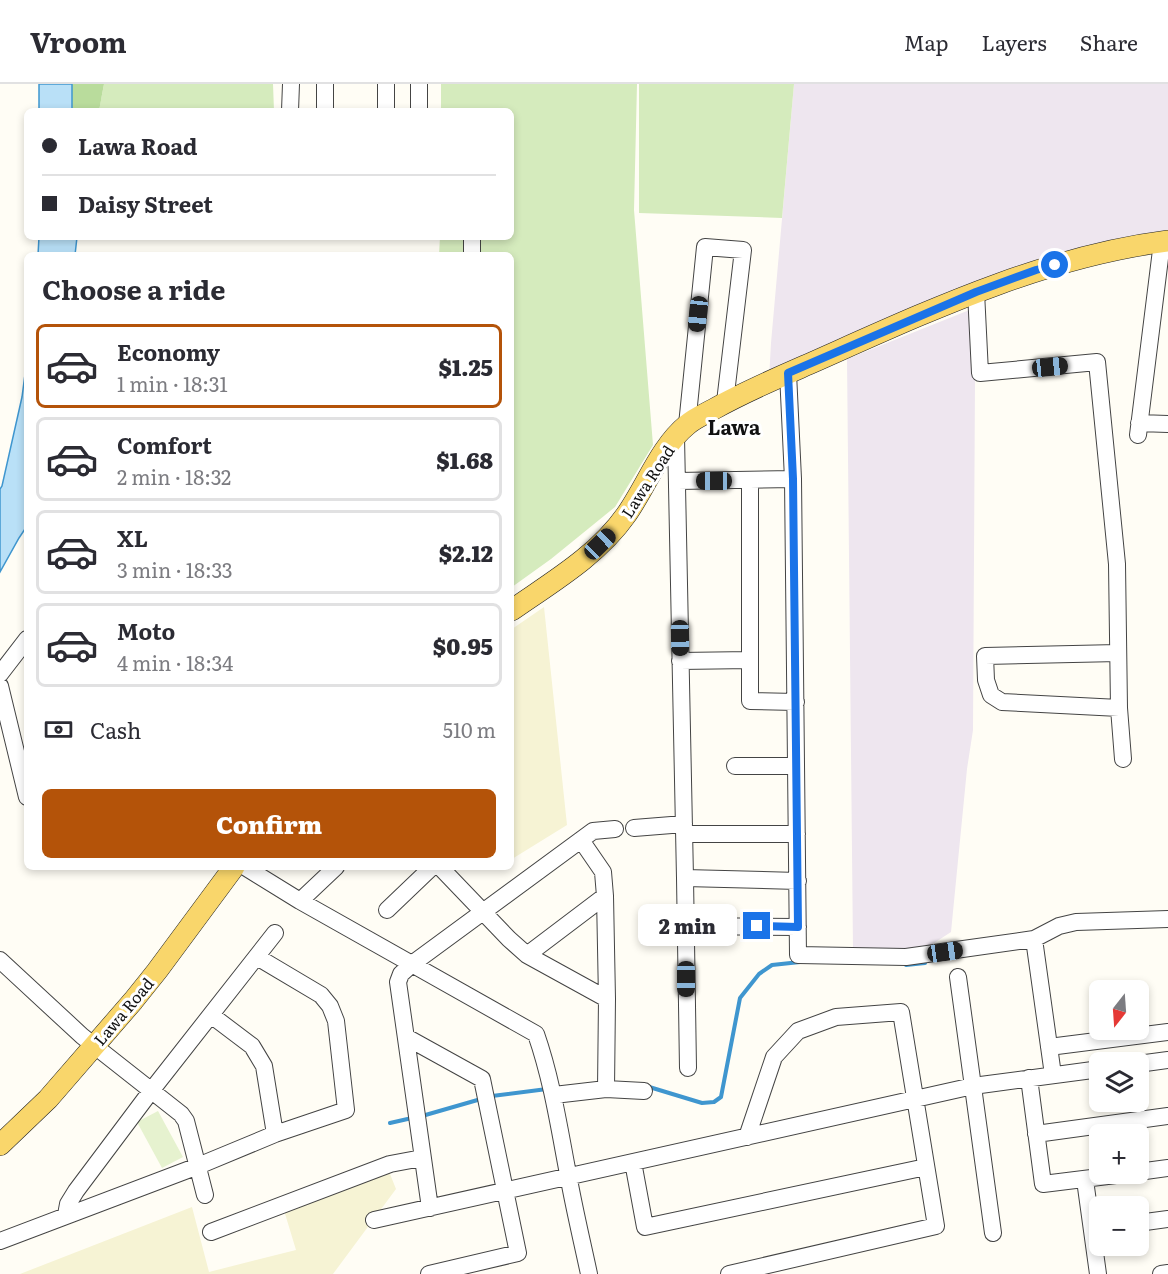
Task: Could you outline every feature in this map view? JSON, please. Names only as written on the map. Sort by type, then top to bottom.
[{"type":"main road","name":"Lawa Road","points":[[514,609],[589,555],[612,533],[639,496],[652,470],[681,431],[725,402],[976,292],[1036,270],[1094,254],[1165,242]]},
{"type":"main road","name":"Lawa Road","points":[[0,1145],[48,1099],[95,1045],[157,971],[232,870]]},
{"type":"street","points":[[290,108],[291,84]]},
{"type":"street","points":[[325,84],[325,108]]},
{"type":"street","points":[[386,84],[386,108]]},
{"type":"street","points":[[419,84],[419,108]]},
{"type":"street","points":[[1165,242],[1138,429],[1168,424]]},
{"type":"street","points":[[688,1068],[678,481],[681,431],[705,247],[743,250],[725,402]]},
{"type":"street","points":[[976,292],[980,373],[1097,362],[1117,564],[1119,708],[1123,759]]},
{"type":"street","points":[[788,373],[793,479],[798,955],[906,957],[1034,939],[1059,926],[1076,922],[1168,919]]},
{"type":"street","points":[[678,481],[793,479]]},
{"type":"street","points":[[750,480],[750,701],[796,702]]},
{"type":"street","points":[[0,674],[24,643]]},
{"type":"street","points":[[1118,653],[985,656],[986,680],[991,695],[1002,702],[1119,708]]},
{"type":"street","points":[[680,661],[750,660]]},
{"type":"street","points":[[0,686],[24,785]]},
{"type":"street","points":[[735,766],[796,766]]},
{"type":"street","points":[[634,828],[797,834]]},
{"type":"street","points":[[430,1208],[398,982],[401,974],[483,910],[592,831],[615,829]]},
{"type":"street","points":[[581,840],[603,872],[607,999],[606,1089]]},
{"type":"street","points":[[250,870],[536,1034],[554,1095],[590,1274]]},
{"type":"street","points":[[300,900],[333,870]]},
{"type":"street","points":[[387,910],[429,870]]},
{"type":"street","points":[[443,870],[527,955],[607,999]]},
{"type":"street","points":[[686,878],[798,881]]},
{"type":"street","points":[[527,955],[605,896]]},
{"type":"street","points":[[686,926],[798,927]]},
{"type":"street","points":[[66,1215],[68,1204],[76,1191],[275,933]]},
{"type":"street","points":[[1034,939],[1053,1075]]},
{"type":"street","points":[[0,1241],[198,1166],[275,1134],[346,1110],[336,1021],[330,1005],[321,994],[257,957]]},
{"type":"street","points":[[0,960],[82,1036],[182,1114],[186,1120],[205,1195]]},
{"type":"street","points":[[958,977],[993,1233]]},
{"type":"street","points":[[729,1274],[936,1226],[901,1012],[836,1017],[798,1031],[774,1058],[747,1137]]},
{"type":"street","points":[[211,1015],[252,1046],[264,1066],[275,1134]]},
{"type":"street","points":[[1049,1047],[1168,1032]]},
{"type":"street","points":[[406,1037],[482,1079],[518,1253],[429,1274]]},
{"type":"street","points":[[1149,1063],[1168,1060]]},
{"type":"street","points":[[374,1220],[974,1086],[1089,1070]]},
{"type":"street","points":[[1029,1078],[1043,1184],[1089,1178]]},
{"type":"street","points":[[554,1095],[606,1089],[644,1091]]},
{"type":"street","points":[[1036,1134],[1168,1116]]},
{"type":"street","points":[[211,1232],[390,1164],[422,1158]]},
{"type":"street","points":[[633,1162],[645,1227],[926,1167]]},
{"type":"street","points":[[1149,1171],[1168,1168]]},
{"type":"street","points":[[1085,1179],[1089,1197]]},
{"type":"street","points":[[1149,1222],[1168,1220]]},
{"type":"street","points":[[1097,1256],[1098,1274]]},
{"type":"street","points":[[1161,1274],[1168,1273]]},
{"type":"shaded area","points":[[794,84],[1168,84],[1168,237],[1081,251],[769,379]]},
{"type":"shaded area","points":[[972,309],[975,382],[973,730],[951,932],[928,947],[853,950],[847,359]]},
{"type":"shaded area","points":[[544,607],[567,825],[514,858],[514,628]]},
{"type":"shaded area","points":[[388,1169],[396,1189],[333,1274],[20,1274],[192,1207],[209,1272],[296,1250],[283,1207]]},
{"type":"green space","points":[[72,84],[104,84],[100,108],[72,108]]},
{"type":"green space","points":[[104,84],[273,84],[274,108],[100,108]]},
{"type":"green space","points":[[441,84],[637,84],[634,210],[653,445],[615,507],[514,586],[514,252],[439,252],[440,240],[514,240],[514,108],[441,108]]},
{"type":"green space","points":[[639,84],[794,84],[782,218],[639,213]]},
{"type":"green space","points":[[158,1111],[183,1157],[162,1168],[137,1122]]},
{"type":"water","points":[[39,84],[72,84],[72,108],[39,108]]},
{"type":"water","points":[[39,240],[77,240],[75,252],[38,252]]},
{"type":"water","points":[[24,382],[24,530],[0,572],[0,489]]},
{"type":"waterway","points":[[646,1086],[702,1103],[714,1102],[721,1097],[740,998],[759,974],[772,965],[800,962]]},
{"type":"waterway","points":[[906,965],[925,963]]},
{"type":"waterway","points":[[492,1096],[547,1089]]},
{"type":"waterway","points":[[422,1116],[481,1099]]},
{"type":"waterway","points":[[390,1123],[412,1118]]},
{"type":"district","name":"Lawa","points":[[734,426]]},
{"type":"route","points":[[757,926],[798,927],[793,479],[788,373],[976,292],[1055,265]]}]
